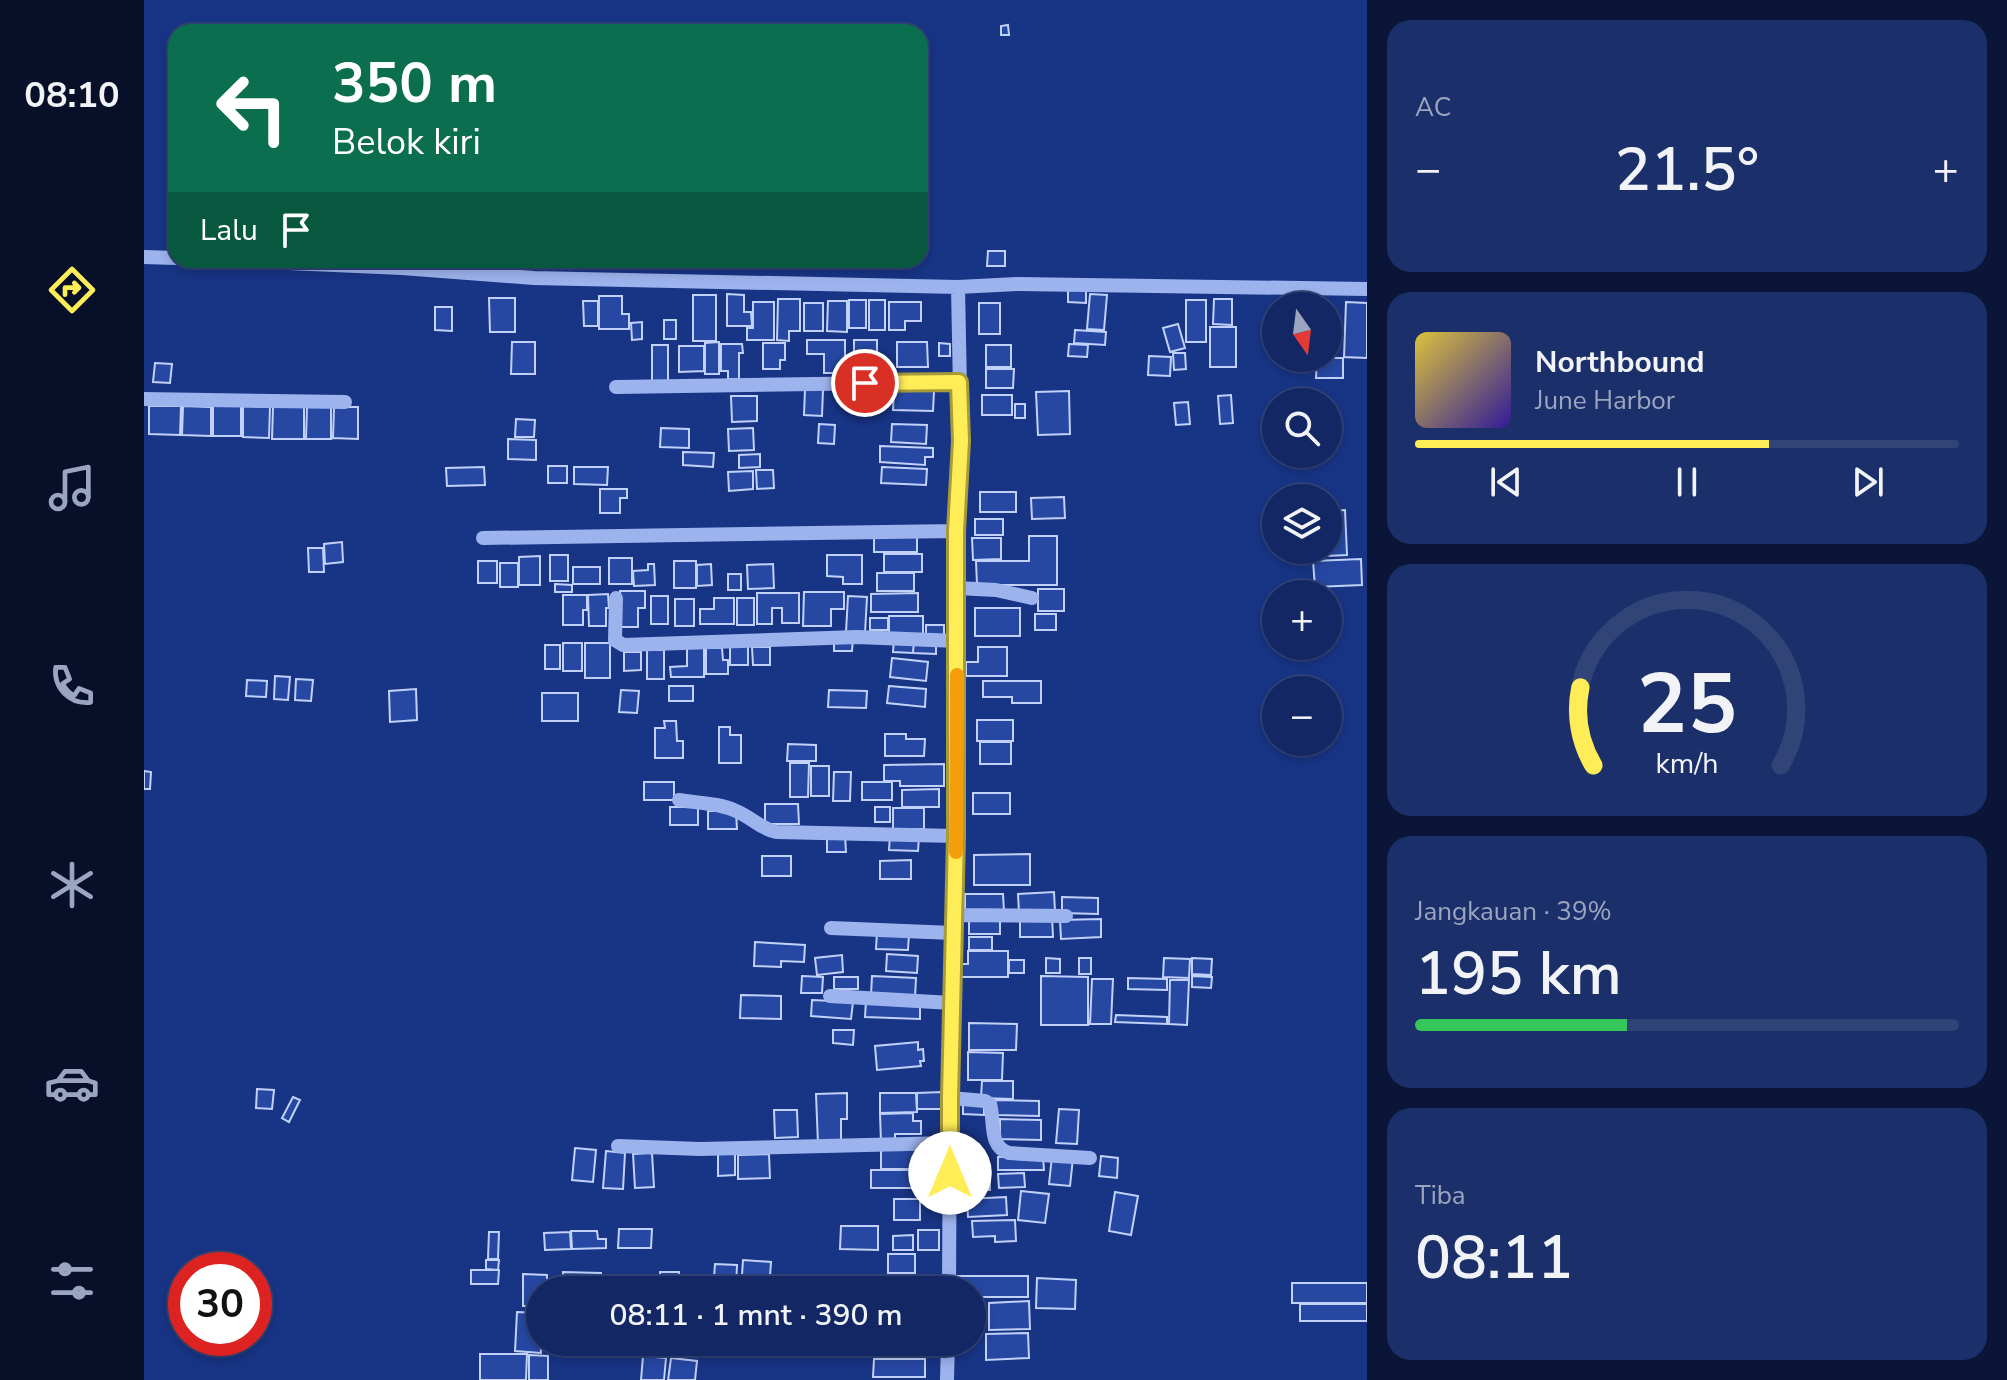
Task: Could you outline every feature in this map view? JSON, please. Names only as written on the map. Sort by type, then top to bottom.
[{"type":"street","points":[[144,257],[168,258]]},
{"type":"street","points":[[402,268],[534,278],[958,287],[1017,284],[1367,289]]},
{"type":"street","points":[[949,1276],[956,836],[956,531],[961,441],[958,287]]},
{"type":"street","points":[[616,387],[959,382]]},
{"type":"street","points":[[144,399],[345,402]]},
{"type":"street","points":[[483,538],[956,531]]},
{"type":"street","points":[[957,588],[1006,591],[1032,598]]},
{"type":"street","points":[[616,598],[615,640],[623,645],[857,637],[957,641]]},
{"type":"street","points":[[679,800],[738,811],[767,830],[776,832],[956,836]]},
{"type":"street","points":[[953,915],[1066,916]]},
{"type":"street","points":[[831,928],[953,933]]},
{"type":"street","points":[[830,996],[952,1003]]},
{"type":"street","points":[[950,1098],[990,1104],[995,1141],[1001,1151],[1090,1158]]},
{"type":"street","points":[[618,1146],[716,1149],[950,1143]]},
{"type":"street","points":[[947,1380],[948,1356]]},
{"type":"building","points":[[1008,25],[1009,35],[1001,35],[1001,26]]},
{"type":"building","points":[[988,251],[1005,251],[1005,266],[987,266]]},
{"type":"building","points":[[1068,289],[1086,290],[1086,303],[1068,302]]},
{"type":"building","points":[[727,294],[744,295],[744,312],[751,312],[752,326],[727,326]]},
{"type":"building","points":[[1090,294],[1107,295],[1104,330],[1087,329]]},
{"type":"building","points":[[693,295],[716,295],[716,341],[693,341]]},
{"type":"building","points":[[599,296],[622,296],[622,314],[629,314],[629,329],[599,329]]},
{"type":"building","points":[[489,298],[515,298],[515,332],[490,332]]},
{"type":"building","points":[[778,299],[800,299],[800,331],[789,331],[789,341],[777,340]]},
{"type":"building","points":[[1214,299],[1232,299],[1232,325],[1213,324]]},
{"type":"building","points":[[849,300],[866,300],[866,328],[849,328]]},
{"type":"building","points":[[869,300],[885,300],[885,330],[869,330]]},
{"type":"building","points":[[1186,300],[1206,300],[1206,342],[1186,342]]},
{"type":"building","points":[[583,301],[598,301],[598,326],[584,326]]},
{"type":"building","points":[[828,301],[847,301],[847,332],[827,331]]},
{"type":"building","points":[[753,302],[774,302],[774,340],[747,340],[747,328],[753,328]]},
{"type":"building","points":[[889,302],[921,302],[921,321],[905,321],[905,330],[889,330]]},
{"type":"building","points":[[1346,302],[1367,303],[1367,358],[1344,357]]},
{"type":"building","points":[[804,303],[823,303],[823,331],[804,331]]},
{"type":"building","points":[[979,303],[1000,303],[1000,334],[979,334]]},
{"type":"building","points":[[435,307],[452,307],[452,331],[435,330]]},
{"type":"building","points":[[664,320],[676,320],[676,339],[664,339]]},
{"type":"building","points":[[642,322],[642,339],[632,340],[631,323]]},
{"type":"building","points":[[1178,324],[1185,348],[1170,352],[1163,328]]},
{"type":"building","points":[[1210,327],[1236,327],[1236,367],[1210,367]]},
{"type":"building","points":[[1075,330],[1106,332],[1105,345],[1074,343]]},
{"type":"building","points":[[807,340],[845,340],[845,373],[824,373],[824,354],[807,354]]},
{"type":"building","points":[[854,340],[877,340],[877,353],[871,353],[871,373],[854,373]]},
{"type":"building","points":[[512,342],[535,342],[535,374],[511,374]]},
{"type":"building","points":[[719,342],[719,374],[705,374],[705,343]]},
{"type":"building","points":[[897,342],[927,342],[928,367],[897,367]]},
{"type":"building","points":[[763,343],[785,343],[785,360],[780,360],[780,369],[763,369]]},
{"type":"building","points":[[939,343],[950,344],[950,356],[939,356]]},
{"type":"building","points":[[721,344],[742,344],[739,379],[728,379],[728,371],[721,371]]},
{"type":"building","points":[[1069,344],[1088,345],[1087,357],[1068,356]]},
{"type":"building","points":[[652,345],[668,345],[668,382],[652,382]]},
{"type":"building","points":[[986,345],[1011,345],[1011,367],[986,367]]},
{"type":"building","points":[[679,346],[704,346],[704,371],[679,372]]},
{"type":"building","points":[[1173,353],[1185,353],[1186,369],[1174,370]]},
{"type":"building","points":[[1149,356],[1171,357],[1170,376],[1148,375]]},
{"type":"building","points":[[1343,358],[1343,378],[1316,378],[1316,372],[1342,372]]},
{"type":"building","points":[[155,363],[172,364],[170,383],[153,382]]},
{"type":"building","points":[[986,369],[1014,369],[1013,388],[986,388]]},
{"type":"building","points":[[805,389],[823,389],[822,416],[804,415]]},
{"type":"building","points":[[894,389],[934,391],[933,411],[893,410]]},
{"type":"building","points":[[1069,391],[1070,434],[1038,435],[1036,392]]},
{"type":"building","points":[[982,395],[1012,395],[1012,415],[982,415]]},
{"type":"building","points":[[1231,395],[1233,423],[1220,424],[1218,396]]},
{"type":"building","points":[[731,396],[757,396],[757,421],[732,422]]},
{"type":"building","points":[[1188,402],[1190,424],[1176,425],[1174,403]]},
{"type":"building","points":[[1015,404],[1025,404],[1025,418],[1015,418]]},
{"type":"building","points":[[149,406],[181,406],[180,435],[149,434]]},
{"type":"building","points":[[183,406],[211,407],[211,436],[182,435]]},
{"type":"building","points":[[213,406],[241,406],[241,436],[213,436]]},
{"type":"building","points":[[243,406],[270,407],[269,438],[243,437]]},
{"type":"building","points":[[273,407],[304,407],[304,439],[272,439]]},
{"type":"building","points":[[307,407],[331,407],[331,439],[306,439]]},
{"type":"building","points":[[334,407],[358,407],[358,439],[333,438]]},
{"type":"building","points":[[516,419],[535,420],[534,437],[515,437]]},
{"type":"building","points":[[819,424],[835,425],[834,444],[818,443]]},
{"type":"building","points":[[892,424],[927,425],[926,444],[891,442]]},
{"type":"building","points":[[661,428],[689,429],[689,448],[660,447]]},
{"type":"building","points":[[753,428],[754,450],[729,451],[728,429]]},
{"type":"building","points":[[508,439],[536,440],[536,460],[508,459]]},
{"type":"building","points":[[880,446],[933,448],[933,457],[925,457],[925,465],[880,462]]},
{"type":"building","points":[[683,452],[714,453],[713,467],[683,465]]},
{"type":"building","points":[[760,454],[760,467],[739,468],[739,455]]},
{"type":"building","points":[[548,466],[567,466],[567,483],[548,483]]},
{"type":"building","points":[[484,467],[485,485],[447,486],[446,468]]},
{"type":"building","points":[[574,467],[608,467],[607,485],[574,484]]},
{"type":"building","points":[[882,467],[927,469],[926,485],[881,483]]},
{"type":"building","points":[[756,470],[773,470],[774,488],[757,489]]},
{"type":"building","points":[[753,471],[753,489],[729,491],[728,472]]},
{"type":"building","points":[[600,489],[627,489],[627,498],[620,498],[620,513],[600,513]]},
{"type":"building","points":[[980,492],[1016,492],[1016,512],[980,512]]},
{"type":"building","points":[[1064,497],[1065,518],[1032,519],[1031,498]]},
{"type":"building","points":[[1342,510],[1345,510],[1347,555],[1342,555]]},
{"type":"building","points":[[975,519],[1003,519],[1003,535],[975,535]]},
{"type":"building","points":[[874,534],[917,534],[917,552],[874,552]]},
{"type":"building","points":[[1029,536],[1057,536],[1057,585],[977,585],[976,561],[1029,561]]},
{"type":"building","points":[[972,538],[1001,538],[1001,559],[973,560]]},
{"type":"building","points":[[342,542],[343,562],[325,564],[324,544]]},
{"type":"building","points":[[308,548],[323,548],[324,572],[309,572]]},
{"type":"building","points":[[884,554],[922,554],[922,572],[884,572]]},
{"type":"building","points":[[550,555],[568,555],[568,581],[550,581]]},
{"type":"building","points":[[827,555],[862,555],[862,584],[843,584],[843,577],[827,576]]},
{"type":"building","points":[[540,556],[540,585],[519,585],[519,557]]},
{"type":"building","points":[[609,558],[632,558],[632,584],[609,584]]},
{"type":"building","points":[[1361,559],[1362,585],[1342,586],[1342,580],[1314,580],[1313,564],[1342,564],[1342,560]]},
{"type":"building","points":[[478,561],[497,561],[497,583],[478,583]]},
{"type":"building","points":[[674,561],[696,561],[696,588],[674,588]]},
{"type":"building","points":[[500,563],[518,563],[518,587],[500,587]]},
{"type":"building","points":[[648,564],[654,564],[655,585],[634,586],[633,571],[648,570]]},
{"type":"building","points":[[711,564],[712,585],[697,586],[697,565]]},
{"type":"building","points":[[773,564],[774,588],[748,589],[747,565]]},
{"type":"building","points":[[573,567],[600,567],[600,584],[573,584]]},
{"type":"building","points":[[877,573],[914,573],[914,591],[877,591]]},
{"type":"building","points":[[728,574],[741,574],[741,590],[728,590]]},
{"type":"building","points":[[555,584],[572,585],[572,592],[555,592]]},
{"type":"building","points":[[1038,589],[1064,589],[1064,611],[1038,611]]},
{"type":"building","points":[[620,591],[645,591],[645,608],[638,608],[638,627],[620,627]]},
{"type":"building","points":[[804,592],[844,592],[844,609],[831,609],[831,626],[803,626]]},
{"type":"building","points":[[757,593],[799,593],[799,623],[782,623],[782,608],[772,608],[772,624],[757,624]]},
{"type":"building","points":[[918,593],[918,612],[871,612],[871,594]]},
{"type":"building","points":[[608,594],[606,626],[589,626],[588,595]]},
{"type":"building","points":[[563,595],[587,595],[583,625],[563,625]]},
{"type":"building","points":[[651,596],[668,596],[668,624],[651,624]]},
{"type":"building","points":[[848,596],[867,597],[865,633],[846,632]]},
{"type":"building","points":[[714,598],[734,598],[734,624],[700,624],[700,609],[714,609]]},
{"type":"building","points":[[737,598],[754,598],[754,625],[737,625]]},
{"type":"building","points":[[675,599],[694,599],[694,626],[675,626]]},
{"type":"building","points":[[975,608],[1020,608],[1020,636],[975,636]]},
{"type":"building","points":[[1035,614],[1056,614],[1056,630],[1035,630]]},
{"type":"building","points":[[889,616],[923,616],[923,636],[889,636]]},
{"type":"building","points":[[870,618],[888,618],[888,630],[870,630]]},
{"type":"building","points":[[926,625],[944,625],[944,636],[926,636]]},
{"type":"building","points":[[834,638],[853,638],[852,651],[834,651]]},
{"type":"building","points":[[894,639],[914,640],[913,653],[893,652]]},
{"type":"building","points":[[914,640],[936,641],[936,654],[913,653]]},
{"type":"building","points":[[563,643],[582,643],[582,671],[563,671]]},
{"type":"building","points":[[585,643],[610,643],[610,678],[585,678]]},
{"type":"building","points":[[545,645],[560,645],[560,669],[545,669]]},
{"type":"building","points":[[730,646],[748,646],[748,665],[730,665]]},
{"type":"building","points":[[687,647],[704,647],[704,677],[671,677],[670,667],[687,666]]},
{"type":"building","points":[[752,647],[770,647],[770,665],[753,665]]},
{"type":"building","points":[[978,647],[1007,647],[1007,676],[966,676],[966,662],[978,662]]},
{"type":"building","points":[[706,648],[722,648],[723,660],[728,660],[728,674],[706,674]]},
{"type":"building","points":[[647,650],[664,650],[664,679],[647,679]]},
{"type":"building","points":[[624,652],[641,652],[641,670],[624,671]]},
{"type":"building","points":[[892,658],[928,662],[926,681],[890,677]]},
{"type":"building","points":[[275,676],[290,677],[288,700],[274,699]]},
{"type":"building","points":[[296,679],[313,680],[311,701],[295,700]]},
{"type":"building","points":[[247,680],[267,681],[266,697],[246,696]]},
{"type":"building","points":[[983,681],[1041,681],[1041,703],[1012,703],[1012,697],[983,697]]},
{"type":"building","points":[[669,686],[693,686],[693,701],[669,701]]},
{"type":"building","points":[[889,686],[926,689],[925,707],[887,703]]},
{"type":"building","points":[[416,689],[417,720],[390,722],[389,691]]},
{"type":"building","points":[[621,690],[639,691],[637,713],[619,712]]},
{"type":"building","points":[[829,690],[867,691],[866,708],[828,707]]},
{"type":"building","points":[[542,693],[578,693],[578,721],[542,721]]},
{"type":"building","points":[[977,720],[1013,720],[1013,741],[977,741]]},
{"type":"building","points":[[664,721],[676,721],[677,741],[683,741],[683,758],[655,758],[655,728],[665,728]]},
{"type":"building","points":[[719,727],[730,727],[730,735],[741,735],[741,763],[719,763]]},
{"type":"building","points":[[885,734],[906,734],[906,739],[925,739],[924,756],[885,756]]},
{"type":"building","points":[[980,742],[1011,742],[1011,764],[980,764]]},
{"type":"building","points":[[788,744],[816,745],[816,761],[787,761]]},
{"type":"building","points":[[790,763],[809,763],[808,797],[790,797]]},
{"type":"building","points":[[944,764],[944,786],[900,786],[900,781],[884,781],[884,765]]},
{"type":"building","points":[[811,766],[829,766],[829,796],[811,796]]},
{"type":"building","points":[[144,771],[151,772],[150,789],[144,789]]},
{"type":"building","points":[[834,772],[851,772],[850,801],[833,801]]},
{"type":"building","points":[[644,782],[674,782],[674,800],[644,800]]},
{"type":"building","points":[[862,782],[892,782],[892,800],[862,800]]},
{"type":"building","points":[[939,789],[939,807],[902,807],[902,790]]},
{"type":"building","points":[[973,793],[1010,793],[1010,814],[973,814]]},
{"type":"building","points":[[765,804],[798,804],[799,824],[765,824]]},
{"type":"building","points":[[670,807],[698,807],[698,825],[670,825]]},
{"type":"building","points":[[875,807],[890,807],[890,822],[875,822]]},
{"type":"building","points":[[893,808],[924,808],[924,829],[893,829]]},
{"type":"building","points":[[708,811],[736,811],[737,829],[708,829]]},
{"type":"building","points":[[827,835],[845,835],[846,852],[827,852]]},
{"type":"building","points":[[890,835],[919,836],[918,851],[889,850]]},
{"type":"building","points":[[1030,854],[1030,885],[974,885],[974,855]]},
{"type":"building","points":[[762,856],[791,856],[791,876],[762,876]]},
{"type":"building","points":[[911,860],[911,879],[880,879],[880,861]]},
{"type":"building","points":[[1054,892],[1055,912],[1019,913],[1018,894]]},
{"type":"building","points":[[965,894],[1003,894],[1004,912],[965,913]]},
{"type":"building","points":[[1062,897],[1098,898],[1098,914],[1062,913]]},
{"type":"building","points":[[969,917],[1000,918],[1000,934],[969,934]]},
{"type":"building","points":[[1052,917],[1053,937],[1020,937],[1020,918]]},
{"type":"building","points":[[1101,919],[1101,937],[1061,939],[1060,920]]},
{"type":"building","points":[[877,932],[909,934],[908,950],[876,949]]},
{"type":"building","points":[[969,937],[992,937],[992,950],[969,950]]},
{"type":"building","points":[[755,942],[805,945],[804,962],[781,961],[781,967],[754,966]]},
{"type":"building","points":[[968,951],[1008,951],[1008,977],[961,977],[961,964],[968,964]]},
{"type":"building","points":[[887,954],[918,956],[917,973],[886,971]]},
{"type":"building","points":[[842,955],[843,972],[817,975],[815,958]]},
{"type":"building","points":[[1046,958],[1060,959],[1060,973],[1046,973]]},
{"type":"building","points":[[1079,958],[1091,958],[1091,974],[1079,974]]},
{"type":"building","points":[[1164,958],[1190,959],[1189,978],[1163,977]]},
{"type":"building","points":[[1192,958],[1212,959],[1211,975],[1192,974]]},
{"type":"building","points":[[1009,960],[1024,960],[1024,973],[1009,973]]},
{"type":"building","points":[[802,976],[823,977],[822,993],[801,993]]},
{"type":"building","points":[[872,976],[916,978],[915,997],[871,995]]},
{"type":"building","points":[[1041,976],[1088,977],[1088,1025],[1041,1025]]},
{"type":"building","points":[[1192,976],[1212,977],[1211,988],[1192,987]]},
{"type":"building","points":[[834,977],[858,977],[858,989],[834,989]]},
{"type":"building","points":[[1128,978],[1167,979],[1167,990],[1128,989]]},
{"type":"building","points":[[1092,979],[1113,979],[1111,1024],[1090,1024]]},
{"type":"building","points":[[1170,980],[1189,980],[1187,1025],[1169,1024]]},
{"type":"building","points":[[741,995],[781,996],[781,1019],[740,1018]]},
{"type":"building","points":[[812,1000],[853,1002],[851,1019],[811,1016]]},
{"type":"building","points":[[866,1001],[920,1003],[920,1019],[865,1017]]},
{"type":"building","points":[[1116,1015],[1167,1017],[1167,1024],[1115,1022]]},
{"type":"building","points":[[969,1023],[1017,1024],[1016,1050],[969,1050]]},
{"type":"building","points":[[833,1030],[854,1030],[853,1045],[833,1043]]},
{"type":"building","points":[[918,1042],[918,1050],[923,1049],[921,1066],[877,1070],[875,1046]]},
{"type":"building","points":[[968,1052],[1003,1053],[1002,1080],[968,1080]]},
{"type":"building","points":[[982,1081],[1013,1081],[1013,1099],[981,1098]]},
{"type":"building","points":[[257,1089],[274,1090],[272,1109],[256,1108]]},
{"type":"building","points":[[942,1092],[942,1109],[917,1109],[917,1093]]},
{"type":"building","points":[[847,1093],[847,1119],[841,1119],[841,1143],[818,1144],[816,1094]]},
{"type":"building","points":[[880,1093],[916,1093],[917,1112],[880,1113]]},
{"type":"building","points":[[293,1097],[300,1100],[289,1122],[282,1118]]},
{"type":"building","points":[[995,1100],[1039,1101],[1039,1116],[994,1115]]},
{"type":"building","points":[[963,1102],[984,1103],[984,1115],[963,1114]]},
{"type":"building","points":[[1059,1109],[1079,1110],[1077,1144],[1056,1143]]},
{"type":"building","points":[[774,1110],[797,1110],[798,1137],[775,1138]]},
{"type":"building","points":[[913,1113],[913,1121],[921,1121],[921,1134],[895,1134],[895,1142],[881,1142],[880,1114]]},
{"type":"building","points":[[1000,1119],[1041,1120],[1041,1140],[1000,1139]]},
{"type":"building","points":[[922,1146],[923,1161],[915,1161],[915,1169],[881,1169],[881,1147]]},
{"type":"building","points":[[575,1148],[596,1150],[593,1182],[572,1180]]},
{"type":"building","points":[[606,1151],[625,1153],[623,1189],[603,1188]]},
{"type":"building","points":[[652,1153],[654,1187],[635,1188],[633,1154]]},
{"type":"building","points":[[718,1153],[735,1153],[735,1175],[718,1176]]},
{"type":"building","points":[[769,1154],[770,1178],[738,1179],[738,1155]]},
{"type":"building","points":[[1052,1156],[1073,1158],[1070,1186],[1049,1184]]},
{"type":"building","points":[[1101,1156],[1118,1158],[1117,1178],[1099,1176]]},
{"type":"building","points":[[998,1157],[1043,1157],[1044,1170],[998,1170]]},
{"type":"building","points":[[966,1169],[990,1169],[990,1190],[965,1190]]},
{"type":"building","points":[[871,1170],[927,1170],[927,1188],[871,1188]]},
{"type":"building","points":[[1024,1173],[1025,1187],[999,1188],[998,1174]]},
{"type":"building","points":[[1021,1191],[1049,1194],[1045,1223],[1018,1220]]},
{"type":"building","points":[[1115,1192],[1138,1196],[1131,1235],[1109,1231]]},
{"type":"building","points":[[1006,1197],[1007,1215],[968,1217],[967,1199]]},
{"type":"building","points":[[894,1199],[920,1199],[920,1220],[894,1220]]},
{"type":"building","points":[[1015,1220],[1016,1241],[995,1242],[995,1236],[973,1237],[972,1221]]},
{"type":"building","points":[[841,1226],[878,1226],[878,1250],[840,1249]]},
{"type":"building","points":[[619,1229],[652,1229],[651,1248],[618,1248]]},
{"type":"building","points":[[918,1230],[939,1230],[939,1250],[918,1250]]},
{"type":"building","points":[[571,1231],[597,1231],[598,1239],[606,1239],[606,1248],[572,1249]]},
{"type":"building","points":[[489,1232],[499,1232],[498,1259],[488,1259]]},
{"type":"building","points":[[570,1232],[571,1249],[545,1250],[544,1233]]},
{"type":"building","points":[[913,1235],[913,1250],[893,1250],[893,1236]]},
{"type":"building","points":[[888,1254],[915,1254],[915,1273],[888,1273]]},
{"type":"building","points":[[486,1260],[499,1260],[498,1270],[486,1269]]},
{"type":"building","points":[[743,1260],[771,1262],[770,1276],[742,1276]]},
{"type":"building","points":[[715,1264],[737,1265],[737,1276],[714,1276]]},
{"type":"building","points":[[471,1270],[499,1270],[498,1284],[471,1284]]},
{"type":"building","points":[[563,1272],[601,1273],[601,1276],[563,1276]]},
{"type":"building","points":[[660,1272],[679,1272],[679,1276],[660,1276]]},
{"type":"building","points":[[523,1274],[547,1275],[526,1276],[526,1306],[523,1306]]},
{"type":"building","points":[[986,1276],[1028,1276],[1028,1297],[986,1297]]},
{"type":"building","points":[[1037,1278],[1076,1280],[1075,1309],[1036,1308]]},
{"type":"building","points":[[1292,1283],[1367,1283],[1367,1303],[1292,1303]]},
{"type":"building","points":[[1029,1301],[1030,1329],[989,1330],[989,1303]]},
{"type":"building","points":[[1300,1304],[1367,1304],[1367,1321],[1300,1321]]},
{"type":"building","points":[[517,1312],[526,1312],[526,1352],[515,1351]]},
{"type":"building","points":[[1028,1333],[1029,1358],[986,1360],[986,1334]]},
{"type":"building","points":[[480,1354],[526,1354],[526,1380],[480,1380]]},
{"type":"building","points":[[529,1356],[548,1356],[548,1380],[529,1380]]},
{"type":"building","points":[[643,1356],[666,1358],[664,1380],[641,1380]]},
{"type":"building","points":[[671,1358],[697,1361],[695,1380],[668,1380]]},
{"type":"building","points":[[874,1359],[925,1359],[925,1377],[873,1377]]},
{"type":"slow traffic","points":[[956,852],[957,675]]},
{"type":"route","points":[[865,383],[959,382],[961,441],[956,531],[956,836],[950,1173]]}]
